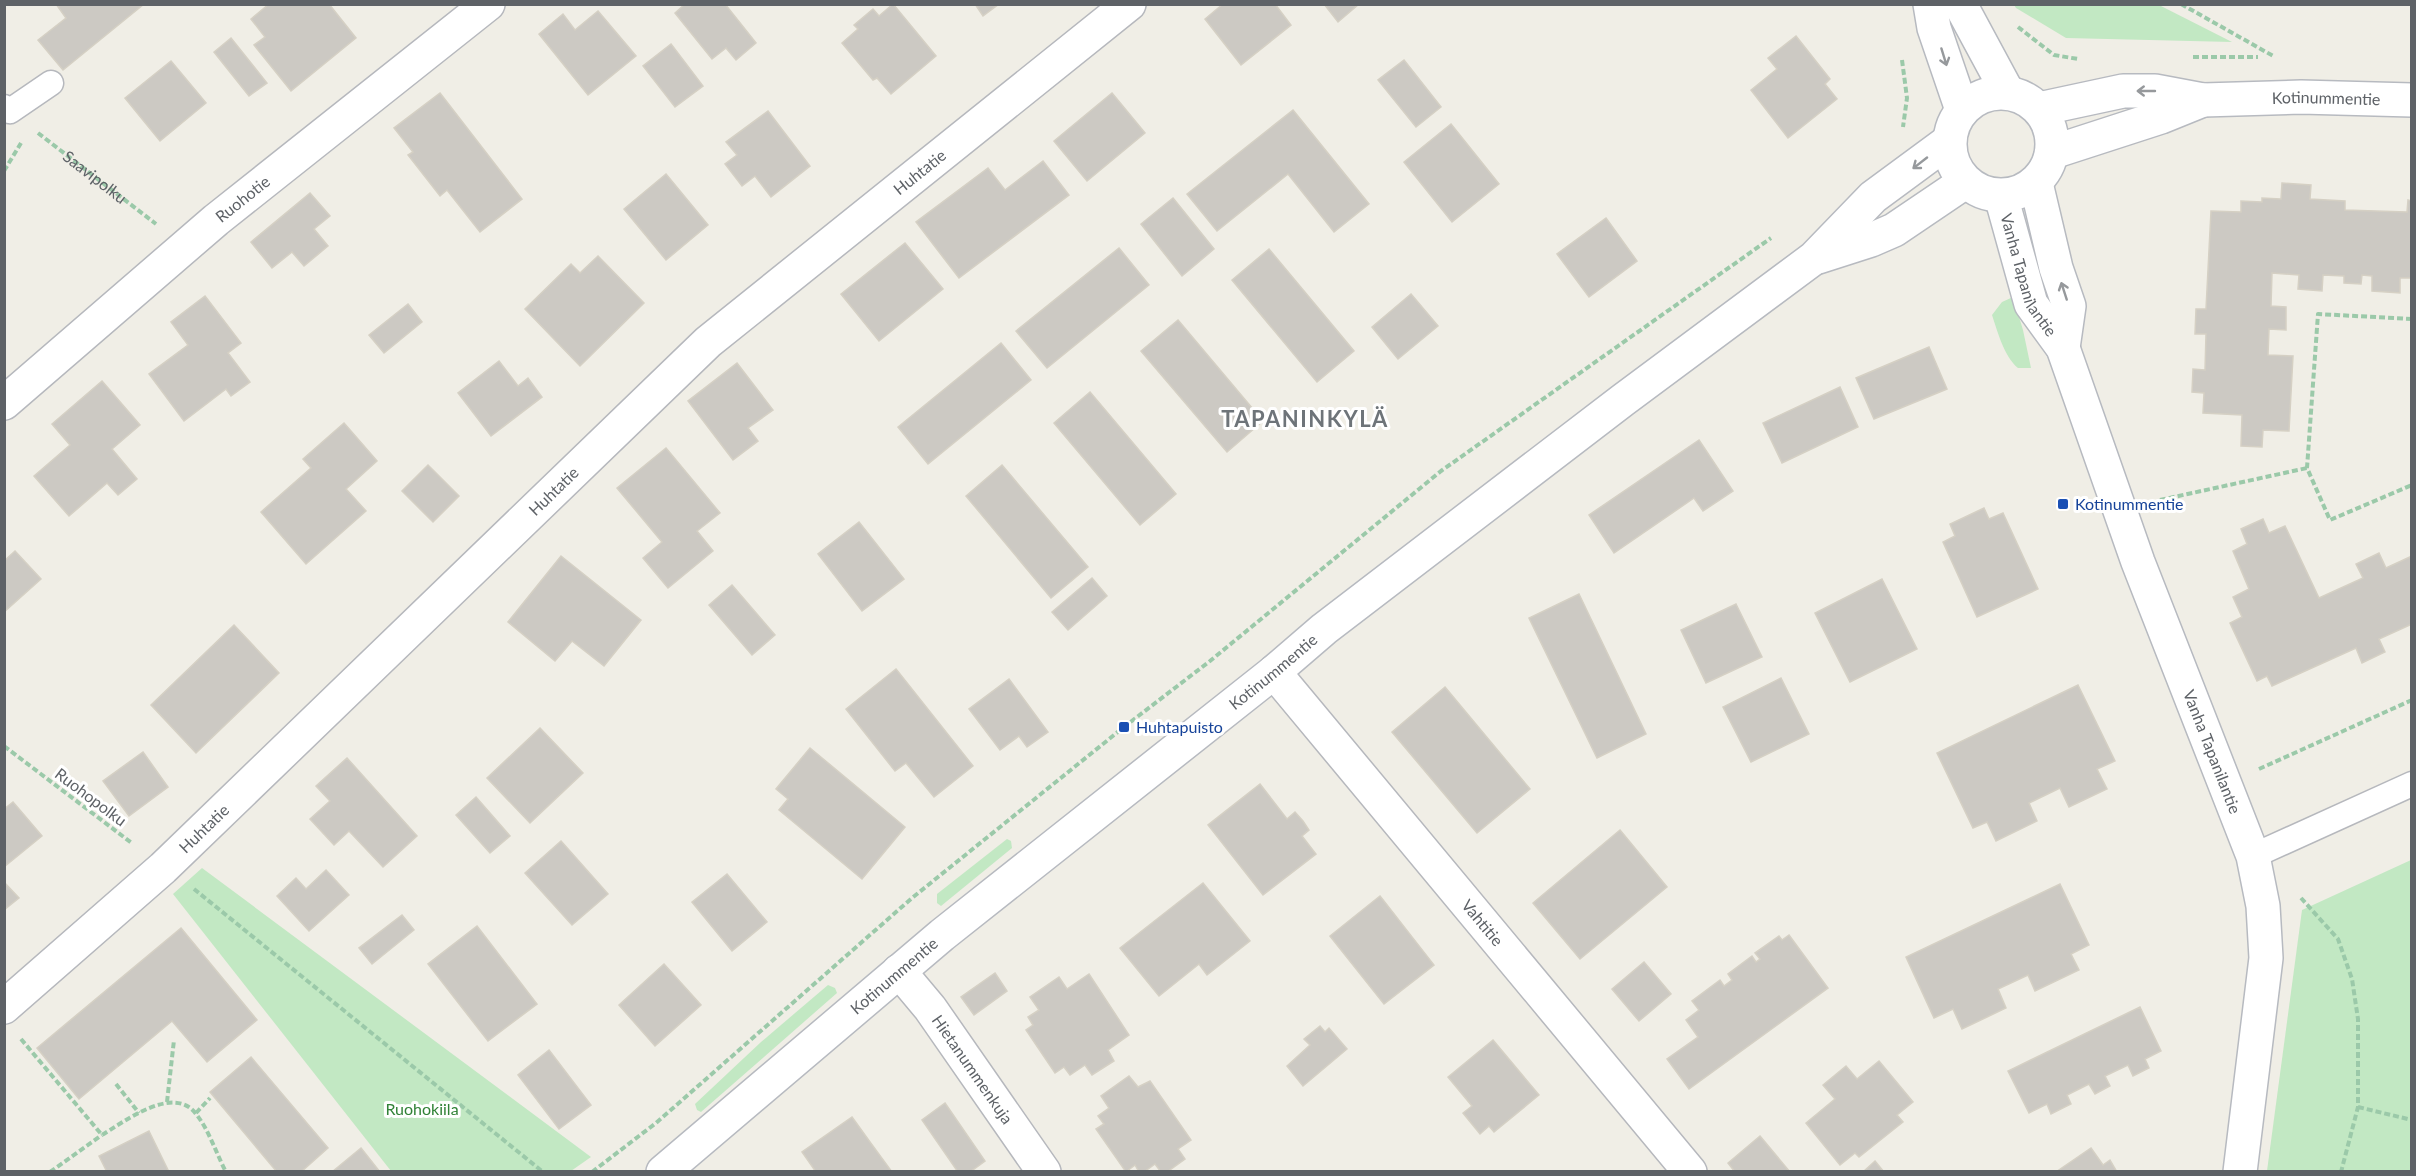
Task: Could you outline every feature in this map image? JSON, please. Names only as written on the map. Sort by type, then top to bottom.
[{"type":"street","name":"Ruohotie","points":[[4,403],[185,246],[488,4]]},
{"type":"street","name":"Huhtatie","points":[[4,1007],[163,868],[708,342],[1129,4]]},
{"type":"street","points":[[1930,4],[1934,28],[1962,110]]},
{"type":"street","points":[[1960,4],[2008,93]]},
{"type":"street","name":"Kotinummentie","points":[[2039,109],[2123,91],[2155,91],[2203,100],[2301,97],[2412,100]]},
{"type":"street","points":[[1990,93],[2008,93],[2026,99],[2039,109],[2050,127],[2053,152],[2046,171],[2036,183],[2017,194],[2001,196],[1981,193],[1965,182],[1952,161],[1949,141],[1953,124],[1962,110],[1975,99],[1990,93]]},
{"type":"street","name":"Kotinummentie","points":[[2053,152],[2162,117],[2203,100]]},
{"type":"street","name":"Kotinummentie","points":[[663,1172],[899,971],[1274,672],[1324,629],[1623,400],[1814,258],[1873,197],[1949,141]]},
{"type":"street","name":"Kotinummentie","points":[[1814,258],[1871,240],[1894,230],[1965,182]]},
{"type":"street","name":"Vanha Tapanilantie","points":[[2036,183],[2056,268],[2069,306],[2062,348]]},
{"type":"street","name":"Vanha Tapanilantie","points":[[2001,196],[2031,304],[2062,348],[2138,562],[2253,856],[2264,906],[2266,958],[2240,1172]]},
{"type":"street","name":"Vahtitie","points":[[1274,672],[1690,1172]]},
{"type":"street","name":"Hietanummenkuja","points":[[899,971],[930,1008],[1044,1172]]},
{"type":"lane","points":[[7,109],[51,83]]},
{"type":"lane","points":[[2253,856],[2412,784]]},
{"type":"path","points":[[2181,4],[2275,57]]},
{"type":"path","points":[[2010,21],[2054,55],[2088,61]]},
{"type":"path","points":[[1901,52],[1907,98],[1902,136]]},
{"type":"path","name":"Saavipolku","points":[[7,109],[185,246]]},
{"type":"path","points":[[4,171],[30,127]]},
{"type":"path","points":[[592,1172],[656,1123],[912,898],[1218,654],[1442,471],[1774,237]]},
{"type":"path","points":[[2412,319],[2318,314],[2307,468],[2330,520],[2412,485]]},
{"type":"path","points":[[2160,500],[2307,468]]},
{"type":"path","points":[[2255,771],[2412,700]]},
{"type":"path","name":"Ruohopolku","points":[[4,746],[194,890],[543,1172]]},
{"type":"path","points":[[2294,891],[2338,939],[2352,979],[2358,1019],[2358,1107],[2341,1172]]},
{"type":"path","points":[[20,1037],[102,1135]]},
{"type":"path","points":[[167,1102],[174,1040]]},
{"type":"path","points":[[116,1083],[139,1113]]},
{"type":"path","points":[[196,1113],[210,1098]]},
{"type":"path","points":[[50,1172],[102,1135],[139,1113],[167,1102],[183,1103],[196,1113],[226,1172]]},
{"type":"path","points":[[2358,1107],[2412,1120]]},
{"type":"green space","points":[[2014,5],[2159,5],[2232,42],[2066,38]]},
{"type":"green space","points":[[2013,297],[2031,368],[2018,368],[2013,363],[2002,344],[1992,315],[2002,302]]},
{"type":"green space","points":[[1007,839],[1011,841],[1012,848],[941,906],[937,903],[937,894]]},
{"type":"green space","points":[[2411,860],[2411,1171],[2267,1171],[2302,910]]},
{"type":"green space","name":"Ruohokiila","points":[[202,868],[591,1157],[571,1171],[391,1171],[173,894]]},
{"type":"green space","points":[[828,985],[835,988],[837,993],[701,1112],[697,1110],[695,1104],[761,1042]]},
{"type":"building","points":[[56,4],[144,4],[63,70],[38,40],[66,18]]},
{"type":"building","points":[[269,4],[329,4],[356,38],[291,91],[254,45],[265,37],[251,19]]},
{"type":"building","points":[[685,4],[725,4],[756,43],[736,60],[726,48],[712,59],[675,13]]},
{"type":"building","points":[[893,4],[936,56],[891,94],[877,78],[873,80],[842,43],[858,29],[854,25],[873,9],[879,16]]},
{"type":"building","points":[[975,4],[999,4],[983,16]]},
{"type":"building","points":[[1223,4],[1275,4],[1291,25],[1241,65],[1205,19]]},
{"type":"building","points":[[1324,4],[1359,4],[1338,22]]},
{"type":"building","points":[[598,11],[636,56],[588,95],[539,34],[563,14],[575,30]]},
{"type":"building","points":[[1796,36],[1830,79],[1825,84],[1837,99],[1788,138],[1751,90],[1777,69],[1768,58]]},
{"type":"building","points":[[231,38],[267,83],[249,96],[214,52]]},
{"type":"building","points":[[671,44],[703,86],[675,107],[643,66]]},
{"type":"building","points":[[1404,60],[1441,107],[1416,127],[1378,80]]},
{"type":"building","points":[[171,61],[206,103],[160,141],[125,98]]},
{"type":"building","points":[[440,93],[522,199],[480,232],[447,190],[440,196],[408,155],[413,152],[394,128]]},
{"type":"building","points":[[1112,93],[1145,133],[1087,181],[1054,141]]},
{"type":"building","points":[[1293,110],[1369,204],[1334,232],[1288,174],[1217,231],[1187,194]]},
{"type":"building","points":[[768,111],[810,166],[771,197],[755,176],[742,186],[725,164],[737,155],[726,142]]},
{"type":"building","points":[[1451,124],[1499,184],[1452,222],[1404,162]]},
{"type":"building","points":[[1043,161],[1069,195],[959,278],[916,222],[988,168],[1005,190]]},
{"type":"building","points":[[666,174],[708,225],[666,260],[624,209]]},
{"type":"building","points":[[2282,183],[2311,185],[2310,199],[2345,201],[2345,210],[2407,212],[2408,200],[2412,201],[2412,278],[2400,278],[2400,293],[2372,291],[2372,276],[2362,275],[2361,284],[2344,283],[2344,276],[2323,275],[2322,291],[2298,289],[2299,275],[2272,273],[2271,306],[2286,307],[2286,330],[2269,329],[2268,355],[2293,356],[2289,431],[2263,430],[2262,447],[2241,446],[2242,415],[2203,413],[2204,393],[2192,392],[2193,369],[2205,370],[2206,334],[2195,334],[2196,309],[2206,309],[2211,211],[2241,212],[2241,201],[2262,202],[2262,198],[2281,199]]},
{"type":"building","points":[[310,193],[330,216],[314,229],[328,246],[304,266],[292,252],[272,268],[251,242]]},
{"type":"building","points":[[1173,198],[1214,249],[1182,276],[1141,224]]},
{"type":"building","points":[[1606,218],[1637,261],[1589,297],[1557,254]]},
{"type":"building","points":[[905,243],[943,289],[879,341],[841,294]]},
{"type":"building","points":[[1119,248],[1149,285],[1047,368],[1016,331]]},
{"type":"building","points":[[1269,249],[1354,351],[1317,382],[1232,280]]},
{"type":"building","points":[[598,256],[644,303],[580,366],[525,309],[571,264],[580,273]]},
{"type":"building","points":[[1411,294],[1438,326],[1398,359],[1372,327]]},
{"type":"building","points":[[205,296],[241,343],[228,353],[250,382],[231,396],[226,389],[184,421],[149,374],[188,345],[171,322]]},
{"type":"building","points":[[408,304],[422,322],[384,353],[369,335]]},
{"type":"building","points":[[1178,320],[1263,421],[1227,452],[1141,351]]},
{"type":"building","points":[[1001,343],[1031,380],[928,464],[898,427]]},
{"type":"building","points":[[1929,347],[1947,389],[1874,419],[1856,378]]},
{"type":"building","points":[[499,361],[518,386],[528,378],[542,397],[491,436],[458,393]]},
{"type":"building","points":[[737,363],[773,410],[748,428],[758,441],[733,460],[688,401]]},
{"type":"building","points":[[102,381],[140,425],[112,449],[137,479],[118,495],[107,483],[69,516],[34,476],[70,445],[52,424]]},
{"type":"building","points":[[1840,387],[1858,427],[1782,463],[1763,423]]},
{"type":"building","points":[[1090,392],[1176,494],[1140,525],[1054,423]]},
{"type":"building","points":[[344,423],[377,461],[346,489],[366,511],[306,564],[261,512],[311,468],[303,459]]},
{"type":"building","points":[[1699,440],[1733,491],[1703,511],[1694,498],[1614,553],[1589,515]]},
{"type":"building","points":[[666,448],[720,513],[697,531],[713,551],[668,588],[643,558],[662,542],[617,488]]},
{"type":"building","points":[[428,465],[459,496],[433,522],[402,491]]},
{"type":"building","points":[[1002,465],[1088,567],[1051,598],[966,496]]},
{"type":"building","points":[[1984,508],[1989,519],[2003,513],[2038,589],[1977,617],[1943,542],[1955,536],[1950,524]]},
{"type":"building","points":[[2263,519],[2269,533],[2285,526],[2319,598],[2363,578],[2356,564],[2379,553],[2386,568],[2412,556],[2412,624],[2379,639],[2385,652],[2362,663],[2356,648],[2272,686],[2267,676],[2257,681],[2230,623],[2242,617],[2233,597],[2249,589],[2233,551],[2247,544],[2241,529]]},
{"type":"building","points":[[859,522],[904,579],[862,611],[818,554]]},
{"type":"building","points":[[15,551],[41,579],[4,612],[4,561]]},
{"type":"building","points":[[561,556],[641,620],[604,666],[572,641],[555,661],[508,622]]},
{"type":"building","points":[[1092,578],[1107,596],[1068,630],[1052,612]]},
{"type":"building","points":[[1882,579],[1917,649],[1850,682],[1815,613]]},
{"type":"building","points":[[732,585],[775,635],[752,655],[709,605]]},
{"type":"building","points":[[1579,594],[1646,734],[1597,758],[1529,618]]},
{"type":"building","points":[[1736,604],[1762,657],[1706,683],[1681,630]]},
{"type":"building","points":[[234,625],[279,673],[196,753],[151,705]]},
{"type":"building","points":[[896,669],[973,766],[934,797],[906,763],[895,771],[846,709]]},
{"type":"building","points":[[1781,678],[1809,734],[1751,762],[1723,707]]},
{"type":"building","points":[[1009,679],[1048,732],[1027,747],[1019,736],[1000,750],[969,709]]},
{"type":"building","points":[[2078,685],[2115,761],[2097,769],[2107,789],[2069,807],[2060,788],[2029,803],[2037,821],[1996,841],[1987,822],[1973,828],[1937,753]]},
{"type":"building","points":[[1445,687],[1530,789],[1477,833],[1392,732]]},
{"type":"building","points":[[540,728],[583,773],[530,823],[487,778]]},
{"type":"building","points":[[810,748],[905,827],[862,879],[779,810],[788,799],[776,789]]},
{"type":"building","points":[[143,752],[168,787],[129,816],[103,781]]},
{"type":"building","points":[[347,758],[417,836],[383,867],[349,831],[334,845],[310,819],[330,801],[316,786]]},
{"type":"building","points":[[1260,784],[1287,819],[1295,812],[1303,821],[1309,830],[1302,836],[1316,854],[1263,895],[1208,825]]},
{"type":"building","points":[[476,797],[510,836],[490,853],[456,815]]},
{"type":"building","points":[[13,802],[42,836],[4,867],[4,809]]},
{"type":"building","points":[[1620,830],[1667,887],[1580,959],[1533,903]]},
{"type":"building","points":[[561,841],[608,894],[572,925],[525,873]]},
{"type":"building","points":[[326,870],[349,895],[309,931],[277,896],[296,878],[306,889]]},
{"type":"building","points":[[727,874],[767,922],[732,951],[692,902]]},
{"type":"building","points":[[4,882],[19,898],[4,910]]},
{"type":"building","points":[[1203,883],[1250,941],[1207,975],[1199,964],[1159,996],[1120,948]]},
{"type":"building","points":[[2060,884],[2089,945],[2071,954],[2079,970],[2035,991],[2028,975],[1998,989],[2006,1008],[1962,1029],[1953,1009],[1934,1018],[1906,957]]},
{"type":"building","points":[[1380,896],[1434,965],[1384,1004],[1330,936]]},
{"type":"building","points":[[402,915],[414,930],[372,964],[359,948]]},
{"type":"building","points":[[477,926],[537,1004],[488,1041],[428,964]]},
{"type":"building","points":[[181,928],[257,1020],[207,1062],[172,1021],[79,1099],[37,1048]]},
{"type":"building","points":[[1789,935],[1828,988],[1689,1089],[1667,1059],[1698,1037],[1686,1020],[1699,1010],[1692,1001],[1720,980],[1724,986],[1732,980],[1728,974],[1752,956],[1756,962],[1760,959],[1755,953],[1779,936],[1782,940]]},
{"type":"building","points":[[1644,962],[1671,994],[1639,1021],[1612,989]]},
{"type":"building","points":[[664,964],[701,1005],[655,1046],[619,1005]]},
{"type":"building","points":[[995,973],[1007,991],[974,1015],[961,997]]},
{"type":"building","points":[[1089,974],[1129,1035],[1108,1050],[1114,1061],[1092,1075],[1085,1065],[1070,1075],[1064,1067],[1055,1073],[1026,1030],[1033,1025],[1028,1017],[1039,1010],[1030,997],[1059,977],[1067,989]]},
{"type":"building","points":[[2140,1007],[2161,1051],[2145,1059],[2149,1068],[2133,1076],[2128,1065],[2105,1076],[2110,1086],[2095,1094],[2089,1084],[2067,1095],[2071,1104],[2051,1114],[2047,1104],[2029,1113],[2008,1071]]},
{"type":"building","points":[[1320,1026],[1325,1032],[1329,1028],[1347,1049],[1303,1086],[1287,1066],[1310,1045],[1304,1039]]},
{"type":"building","points":[[1493,1040],[1539,1095],[1494,1132],[1489,1126],[1480,1134],[1463,1113],[1472,1106],[1448,1077]]},
{"type":"building","points":[[549,1050],[591,1105],[559,1129],[518,1075]]},
{"type":"building","points":[[251,1057],[328,1148],[301,1172],[277,1172],[210,1092]]},
{"type":"building","points":[[1879,1061],[1913,1102],[1897,1115],[1903,1122],[1859,1157],[1855,1153],[1840,1165],[1806,1123],[1835,1099],[1823,1085],[1846,1066],[1857,1079]]},
{"type":"building","points":[[1129,1076],[1138,1087],[1150,1081],[1191,1140],[1178,1149],[1185,1159],[1167,1172],[1161,1172],[1155,1164],[1144,1172],[1139,1172],[1135,1165],[1126,1172],[1096,1129],[1104,1124],[1098,1116],[1109,1108],[1101,1096]]},
{"type":"building","points":[[945,1103],[985,1161],[970,1172],[958,1172],[922,1120]]},
{"type":"building","points":[[852,1117],[892,1172],[816,1172],[802,1152]]},
{"type":"building","points":[[149,1131],[169,1172],[107,1172],[99,1156]]},
{"type":"building","points":[[1760,1136],[1790,1172],[1735,1172],[1728,1163]]},
{"type":"building","points":[[361,1148],[380,1172],[332,1172]]},
{"type":"building","points":[[2091,1148],[2103,1165],[2110,1160],[2117,1172],[2056,1172]]},
{"type":"building","points":[[1875,1161],[1884,1172],[1863,1172]]},
{"type":"place","name":"Kotinummentie","points":[[2063,504]]},
{"type":"place","name":"Huhtapuisto","points":[[1124,727]]},
{"type":"district","name":"TAPANINKYLÄ","points":[[1305,419]]}]
